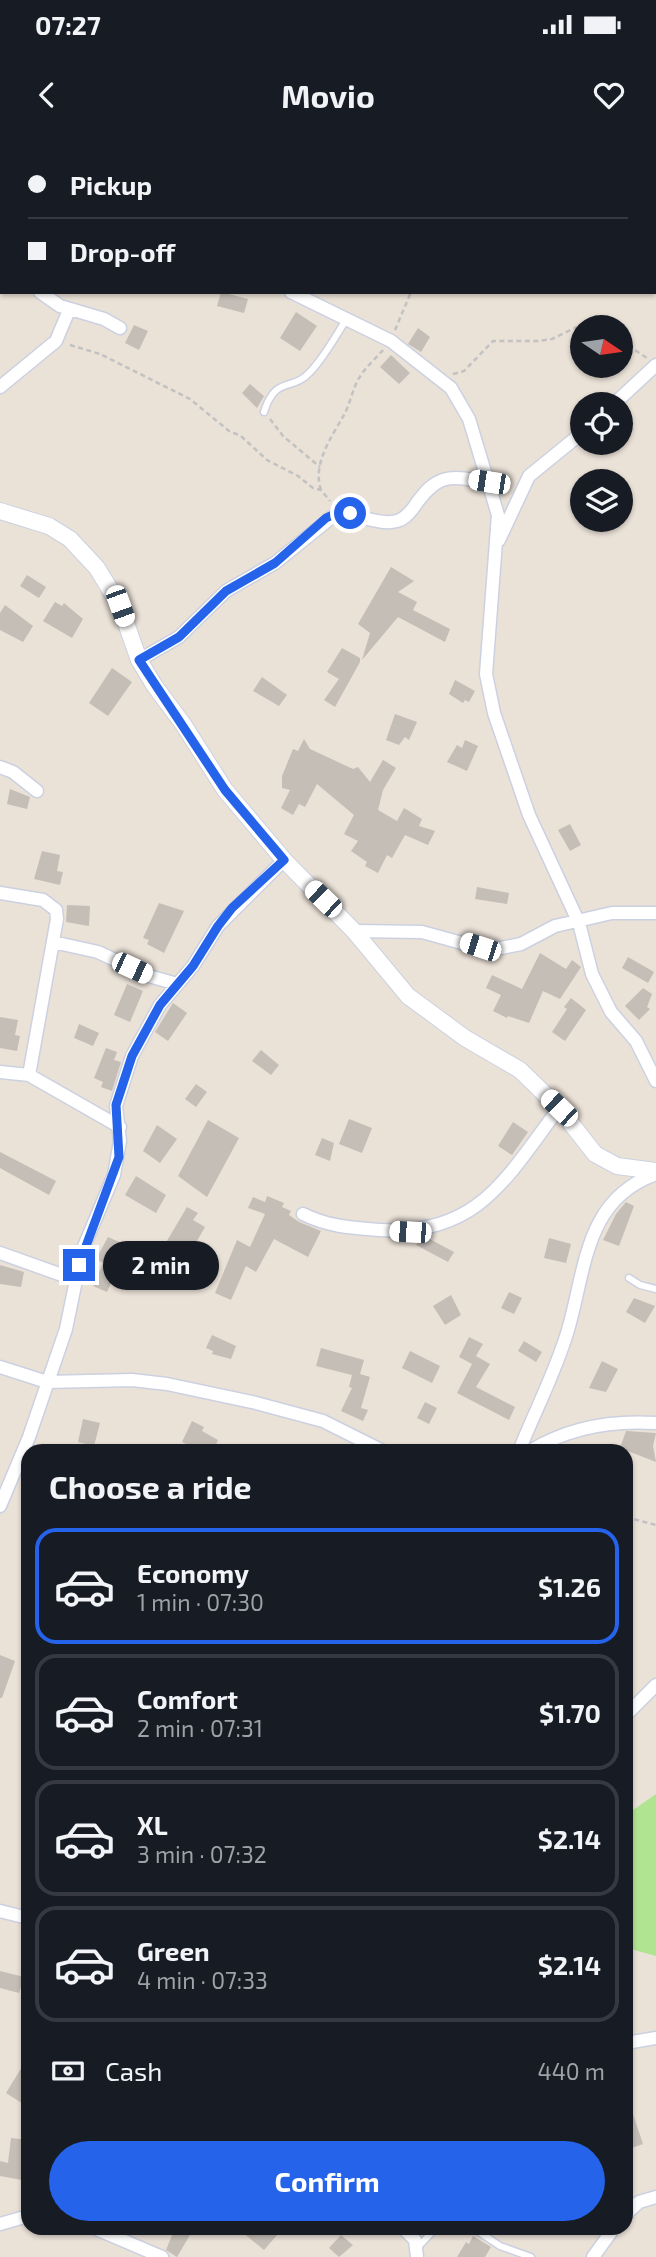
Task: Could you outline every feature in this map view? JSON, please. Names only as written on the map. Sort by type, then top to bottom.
[{"type":"street","points":[[43,294],[69,310],[104,319],[120,328]]},
{"type":"street","points":[[295,294],[391,341],[451,388],[470,419],[498,515],[486,674],[491,700],[529,815],[579,922],[592,974],[611,1012],[640,1048],[656,1081]]},
{"type":"street","points":[[0,387],[56,341],[69,310]]},
{"type":"street","points":[[627,392],[655,365]]},
{"type":"street","points":[[498,541],[529,477],[570,443]]},
{"type":"street","points":[[139,660],[179,637],[226,591],[275,563],[337,513],[384,522],[397,521],[407,516],[428,486],[443,478],[489,482]]},
{"type":"street","points":[[0,511],[49,526],[86,556],[120,606],[139,660],[225,790],[284,860],[354,931],[408,996],[465,1038],[520,1070],[559,1108],[595,1154],[618,1166],[656,1172]]},
{"type":"street","points":[[0,767],[13,772],[37,791]]},
{"type":"street","points":[[26,1444],[66,1329],[82,1251],[119,1157],[120,1128],[116,1105],[132,1056],[160,1005],[193,966],[232,908],[284,860]]},
{"type":"street","points":[[0,893],[51,904],[57,919],[29,1075]]},
{"type":"street","points":[[354,931],[422,932],[480,947],[501,948],[521,944],[555,926],[612,912],[656,913]]},
{"type":"street","points":[[53,942],[97,952],[149,976],[177,984]]},
{"type":"street","points":[[0,1072],[29,1075],[120,1128]]},
{"type":"street","points":[[303,1214],[339,1227],[410,1232],[453,1221],[492,1192],[509,1174],[559,1108]]},
{"type":"street","points":[[522,1444],[568,1330],[584,1262],[598,1222],[614,1199],[632,1184],[656,1172]]},
{"type":"street","points":[[0,1253],[76,1280]]},
{"type":"street","points":[[0,1367],[47,1382],[89,1379],[167,1384],[323,1421],[369,1444]]},
{"type":"street","points":[[544,1444],[572,1430],[634,1421],[656,1423]]},
{"type":"street","points":[[0,1506],[21,1456]]},
{"type":"street","points":[[633,1708],[656,1685]]},
{"type":"street","points":[[0,1911],[21,1916]]},
{"type":"street","points":[[633,2042],[656,2038]]},
{"type":"street","points":[[633,2208],[639,2202],[656,2197]]},
{"type":"street","points":[[0,2224],[21,2218]]},
{"type":"street","points":[[110,2235],[162,2257]]},
{"type":"street","points":[[407,2235],[417,2252]]},
{"type":"street","points":[[602,2235],[606,2239]]},
{"type":"street","points":[[593,2257],[609,2235]]},
{"type":"lane","points":[[264,412],[269,395],[276,388],[310,373],[346,320]]},
{"type":"lane","points":[[629,1278],[640,1285],[656,1289]]},
{"type":"lane","points":[[417,2252],[430,2235]]},
{"type":"lane","points":[[484,2235],[500,2246],[531,2257]]},
{"type":"path","points":[[337,513],[321,490],[318,480],[333,428],[344,415],[360,376],[391,341],[410,294]]},
{"type":"path","points":[[440,378],[464,371],[493,341],[552,339],[570,330]]},
{"type":"path","points":[[56,341],[100,354],[190,398],[229,431],[241,436],[267,460],[298,476],[313,488],[321,490]]},
{"type":"path","points":[[634,348],[655,365]]},
{"type":"path","points":[[264,412],[282,436],[320,467]]},
{"type":"path","points":[[633,1519],[656,1524]]},
{"type":"green space","points":[[656,1794],[656,1956],[633,1950],[633,1810]]},
{"type":"building","points":[[220,294],[248,299],[244,313],[217,306]]},
{"type":"building","points":[[296,312],[317,326],[300,351],[280,338]]},
{"type":"building","points":[[134,325],[148,331],[139,350],[125,343]]},
{"type":"building","points":[[418,328],[430,337],[421,352],[408,344]]},
{"type":"building","points":[[391,355],[410,373],[399,384],[380,367]]},
{"type":"building","points":[[250,384],[264,396],[257,408],[242,393]]},
{"type":"building","points":[[391,567],[414,581],[398,592],[417,602],[413,610],[450,629],[445,642],[398,617],[362,660],[370,633],[358,624]]},
{"type":"building","points":[[27,575],[46,587],[39,598],[20,586]]},
{"type":"building","points":[[55,602],[62,606],[64,603],[83,619],[72,638],[43,621]]},
{"type":"building","points":[[5,605],[33,626],[23,642],[0,630],[0,613]]},
{"type":"building","points":[[342,648],[360,658],[360,662],[335,707],[324,700],[339,679],[327,672]]},
{"type":"building","points":[[112,668],[132,682],[108,716],[89,703]]},
{"type":"building","points":[[262,677],[287,695],[279,706],[253,691]]},
{"type":"building","points":[[455,680],[475,691],[469,702],[465,700],[463,703],[449,694]]},
{"type":"building","points":[[395,714],[417,722],[409,740],[405,737],[399,745],[386,740]]},
{"type":"building","points":[[304,739],[310,749],[353,769],[358,767],[370,782],[383,760],[396,768],[383,790],[378,810],[397,821],[404,808],[422,819],[419,826],[435,831],[428,845],[405,835],[392,858],[387,855],[378,873],[365,866],[367,862],[351,851],[358,841],[344,834],[354,815],[317,784],[305,807],[299,804],[293,815],[281,808],[290,790],[282,788],[282,776],[293,749],[298,751]]},
{"type":"building","points":[[465,740],[478,746],[467,771],[447,762],[457,745],[462,748]]},
{"type":"building","points":[[10,789],[30,797],[27,809],[7,804]]},
{"type":"building","points":[[570,824],[581,845],[570,851],[558,830]]},
{"type":"building","points":[[42,851],[60,855],[57,871],[63,872],[60,885],[34,879]]},
{"type":"building","points":[[477,887],[509,893],[507,904],[475,899]]},
{"type":"building","points":[[159,903],[184,911],[164,953],[147,944],[149,940],[143,938]]},
{"type":"building","points":[[67,905],[90,906],[89,926],[66,922]]},
{"type":"building","points":[[540,953],[566,969],[572,960],[581,967],[560,999],[543,991],[529,1023],[508,1016],[507,1018],[493,1011],[501,995],[486,988],[492,975],[522,989]]},
{"type":"building","points":[[628,957],[654,972],[648,983],[622,968]]},
{"type":"building","points":[[127,984],[143,991],[130,1022],[114,1015]]},
{"type":"building","points":[[643,988],[652,994],[647,1007],[650,1009],[639,1020],[625,1006]]},
{"type":"building","points":[[571,998],[586,1010],[565,1041],[552,1032]]},
{"type":"building","points":[[173,1003],[187,1013],[168,1041],[155,1032]]},
{"type":"building","points":[[0,1017],[18,1020],[15,1035],[20,1036],[17,1051],[0,1048]]},
{"type":"building","points":[[79,1024],[99,1033],[93,1046],[74,1038]]},
{"type":"building","points":[[106,1048],[117,1052],[114,1060],[121,1062],[112,1091],[101,1087],[103,1082],[94,1078]]},
{"type":"building","points":[[261,1050],[279,1065],[271,1075],[252,1061]]},
{"type":"building","points":[[196,1084],[207,1092],[196,1107],[185,1099]]},
{"type":"building","points":[[349,1119],[372,1128],[362,1153],[339,1144]]},
{"type":"building","points":[[208,1120],[239,1138],[207,1197],[178,1176]]},
{"type":"building","points":[[513,1122],[528,1132],[512,1155],[498,1146]]},
{"type":"building","points":[[157,1125],[177,1139],[160,1163],[143,1151]]},
{"type":"building","points":[[322,1138],[334,1143],[330,1161],[315,1155]]},
{"type":"building","points":[[0,1152],[56,1181],[49,1195],[0,1168]]},
{"type":"building","points":[[136,1176],[166,1195],[156,1213],[125,1195]]},
{"type":"building","points":[[267,1196],[284,1203],[282,1207],[291,1211],[289,1215],[299,1222],[321,1231],[308,1257],[274,1239],[256,1272],[246,1266],[231,1300],[215,1293],[237,1240],[250,1247],[265,1214],[248,1208],[253,1197],[265,1202]]},
{"type":"building","points":[[626,1202],[634,1206],[619,1246],[603,1240],[616,1214]]},
{"type":"building","points":[[187,1207],[198,1213],[193,1220],[205,1227],[183,1265],[161,1251]]},
{"type":"building","points":[[424,1236],[454,1252],[448,1262],[416,1245]]},
{"type":"building","points":[[108,1237],[135,1249],[134,1252],[148,1260],[138,1279],[118,1268],[107,1292],[93,1286],[103,1263],[96,1259]]},
{"type":"building","points":[[549,1238],[571,1244],[566,1263],[544,1258]]},
{"type":"building","points":[[0,1265],[24,1272],[21,1287],[0,1284]]},
{"type":"building","points":[[509,1292],[522,1298],[514,1314],[501,1308]]},
{"type":"building","points":[[451,1295],[461,1315],[445,1325],[433,1306]]},
{"type":"building","points":[[634,1298],[655,1306],[645,1323],[626,1312]]},
{"type":"building","points":[[212,1335],[236,1346],[231,1359],[212,1354],[213,1351],[206,1348]]},
{"type":"building","points":[[469,1337],[483,1344],[476,1356],[490,1364],[476,1387],[515,1407],[509,1420],[457,1393],[472,1364],[459,1357]]},
{"type":"building","points":[[524,1341],[542,1352],[536,1362],[518,1351]]},
{"type":"building","points":[[321,1348],[364,1360],[360,1374],[370,1377],[361,1408],[368,1410],[363,1421],[341,1411],[352,1388],[349,1387],[352,1375],[316,1366]]},
{"type":"building","points":[[410,1351],[440,1366],[432,1383],[402,1368]]},
{"type":"building","points":[[602,1361],[618,1369],[606,1392],[589,1388]]},
{"type":"building","points":[[425,1402],[437,1408],[429,1424],[417,1418]]},
{"type":"building","points":[[83,1419],[100,1423],[95,1444],[78,1442]]},
{"type":"building","points":[[192,1421],[204,1427],[202,1431],[218,1440],[216,1444],[182,1442]]},
{"type":"building","points":[[626,1431],[656,1433],[653,1446],[656,1462],[633,1453],[633,1444],[621,1444]]},
{"type":"building","points":[[0,1655],[15,1661],[2,1698],[0,1698]]},
{"type":"building","points":[[0,1971],[21,1976],[19,1993],[0,1988]]},
{"type":"building","points":[[21,2068],[21,2103],[6,2093]]},
{"type":"building","points":[[633,2114],[643,2144],[633,2148]]},
{"type":"building","points":[[11,2138],[21,2139],[21,2180],[0,2176],[0,2161],[8,2163]]},
{"type":"building","points":[[172,2235],[190,2235],[177,2257],[166,2250]]},
{"type":"building","points":[[246,2235],[277,2235],[264,2250]]},
{"type":"building","points":[[341,2235],[353,2245],[339,2257],[329,2248]]},
{"type":"building","points":[[473,2236],[491,2247],[485,2257],[457,2257],[466,2242],[469,2244]]},
{"type":"route","points":[[79,1265],[119,1157],[120,1128],[116,1105],[132,1056],[160,1005],[193,966],[218,926],[232,908],[284,860],[225,790],[183,724],[153,685],[139,660],[179,637],[226,591],[275,563],[326,518],[337,513],[350,513]]}]
